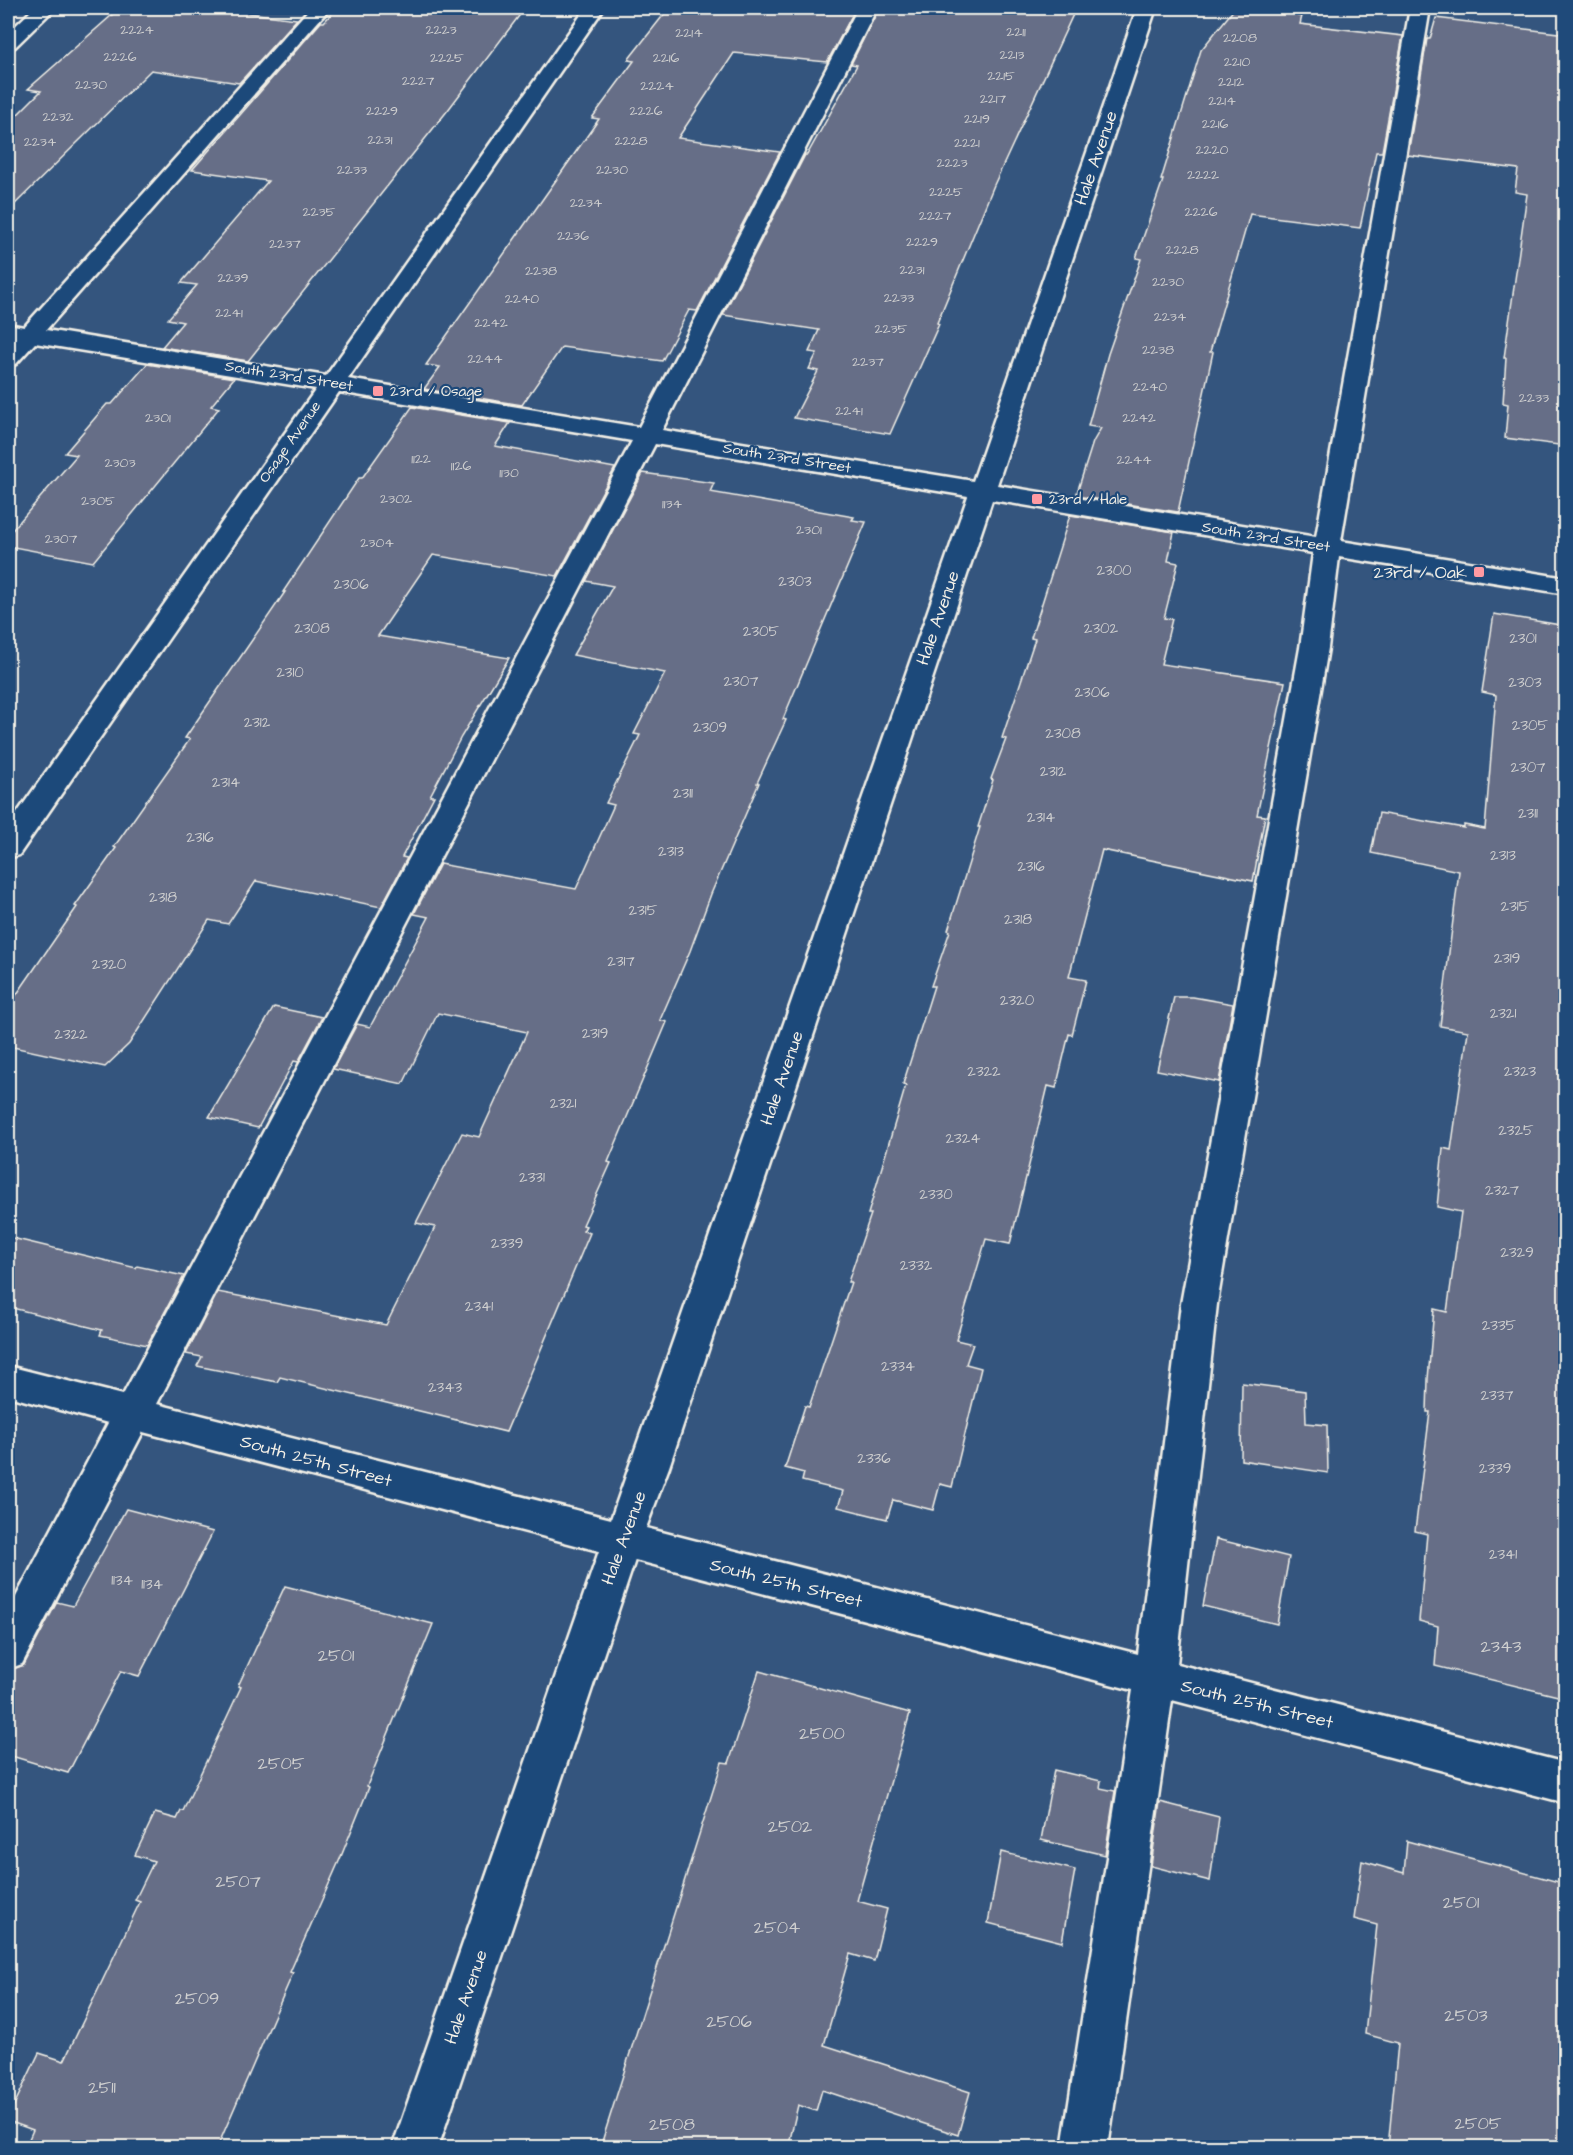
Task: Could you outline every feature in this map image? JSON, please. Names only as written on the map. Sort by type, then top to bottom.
[{"type":"street","points":[[8,43],[45,8]]},
{"type":"street","points":[[8,359],[18,332],[320,8]]},
{"type":"street","name":"Osage Avenue","points":[[8,848],[595,8]]},
{"type":"street","points":[[8,1651],[868,8]]},
{"type":"street","name":"Hale Avenue","points":[[415,2148],[1147,8]]},
{"type":"street","points":[[1085,2148],[1155,1678],[1199,1304],[1312,660],[1327,547],[1420,8]]},
{"type":"street","name":"South 23rd Street","points":[[18,332],[1566,586]]},
{"type":"street","name":"South 25th Street","points":[[8,1381],[1566,1783]]},
{"type":"building","points":[[120,8],[210,8],[297,19],[239,83],[151,70],[8,211],[8,124],[41,91],[28,89]]},
{"type":"building","points":[[337,8],[525,8],[448,110],[248,361],[162,347],[183,322],[168,319],[197,285],[181,283],[268,181],[192,170],[321,22],[324,22]]},
{"type":"building","points":[[669,8],[856,8],[827,62],[734,53],[678,138],[780,152],[697,311],[689,310],[662,361],[562,347],[522,405],[424,389],[440,367],[426,365],[599,119],[592,118],[634,61],[628,60]]},
{"type":"building","points":[[879,8],[1076,8],[994,185],[937,323],[939,324],[890,434],[794,418],[818,371],[809,369],[817,353],[809,352],[819,330],[723,315],[805,155],[857,65],[851,64]]},
{"type":"building","points":[[1235,8],[1300,8],[1298,16],[1302,16],[1300,24],[1403,36],[1382,152],[1376,152],[1360,228],[1250,214],[1210,352],[1213,352],[1178,512],[1076,496],[1093,442],[1101,428],[1088,426],[1108,354],[1141,259],[1136,258],[1163,180],[1161,180],[1201,50]]},
{"type":"building","points":[[1436,18],[1566,34],[1566,446],[1505,438],[1508,404],[1503,403],[1506,358],[1504,358],[1527,194],[1515,192],[1518,169],[1408,155],[1427,39],[1430,39]]},
{"type":"building","points":[[147,364],[234,378],[211,406],[219,408],[93,562],[8,546],[8,535],[77,455],[65,453],[107,404],[112,404]]},
{"type":"building","points":[[412,407],[510,423],[495,446],[615,468],[557,576],[433,555],[378,636],[509,658],[461,737],[430,796],[434,796],[402,857],[407,858],[381,907],[256,881],[228,924],[209,920],[129,1044],[105,1067],[8,1046],[8,1007],[77,907],[75,906],[116,848],[114,847],[190,739],[185,738],[285,592],[283,592],[359,478],[362,478]]},
{"type":"building","points":[[643,473],[714,483],[710,492],[854,517],[852,520],[866,522],[660,1020],[667,1022],[608,1162],[611,1163],[583,1225],[586,1226],[583,1231],[590,1233],[506,1432],[280,1377],[277,1382],[197,1366],[202,1357],[186,1354],[218,1292],[386,1325],[435,1227],[416,1223],[462,1133],[479,1137],[527,1032],[438,1013],[403,1084],[333,1069],[357,1024],[370,1027],[429,917],[414,914],[440,864],[576,889],[614,805],[606,803],[640,735],[634,734],[665,673],[573,655],[613,586],[586,581]]},
{"type":"building","points":[[1070,515],[1174,532],[1168,561],[1178,563],[1164,618],[1172,619],[1161,664],[1285,682],[1257,815],[1265,816],[1253,881],[1102,850],[1069,977],[1086,980],[1072,1035],[1069,1034],[1056,1088],[1048,1086],[1010,1244],[986,1239],[956,1340],[973,1344],[966,1364],[981,1368],[952,1487],[940,1484],[933,1510],[893,1500],[887,1519],[838,1507],[843,1491],[802,1481],[804,1473],[785,1468],[805,1406],[809,1407],[851,1282],[848,1282],[871,1214],[868,1214],[906,1085],[903,1084],[934,986],[931,986],[950,931],[948,930],[993,780],[991,779],[1006,739],[1002,738],[1035,639],[1031,638]]},
{"type":"building","points":[[1494,614],[1566,626],[1566,1698],[1435,1666],[1438,1626],[1419,1621],[1427,1534],[1415,1531],[1430,1412],[1427,1412],[1428,1379],[1434,1309],[1447,1312],[1461,1212],[1437,1207],[1443,1148],[1451,1150],[1468,1031],[1440,1026],[1459,871],[1371,853],[1379,813],[1464,828],[1464,825],[1485,829],[1496,695],[1482,692]]},
{"type":"building","points":[[1174,997],[1193,997],[1233,1004],[1219,1082],[1157,1070]]},
{"type":"building","points":[[274,1007],[322,1017],[298,1062],[294,1061],[258,1128],[209,1117]]},
{"type":"building","points":[[8,1237],[136,1268],[137,1266],[184,1276],[147,1345],[100,1335],[102,1330],[8,1307]]},
{"type":"building","points":[[1242,1383],[1305,1391],[1306,1423],[1327,1425],[1328,1473],[1241,1460]]},
{"type":"building","points":[[126,1509],[213,1532],[139,1676],[121,1671],[68,1773],[8,1755],[8,1671],[24,1665],[57,1602],[73,1606]]},
{"type":"building","points":[[1216,1539],[1289,1557],[1277,1624],[1203,1606]]},
{"type":"building","points":[[285,1586],[433,1624],[340,1859],[217,2148],[25,2148],[33,2130],[8,2121],[8,2118],[39,2053],[64,2061],[140,1902],[135,1900],[154,1861],[135,1855],[155,1813],[177,1819],[183,1811]]},
{"type":"building","points":[[759,1671],[910,1713],[857,1901],[887,1909],[874,1961],[850,1954],[824,2045],[970,2092],[958,2135],[822,2090],[816,2111],[798,2105],[788,2148],[600,2148],[722,1762],[729,1763]]},
{"type":"building","points":[[1054,1770],[1101,1781],[1100,1788],[1115,1791],[1105,1855],[1041,1840]]},
{"type":"building","points":[[1160,1802],[1219,1817],[1210,1881],[1151,1866]]},
{"type":"building","points":[[1407,1841],[1566,1884],[1566,2148],[1388,2148],[1398,2043],[1365,2034],[1377,1925],[1354,1919],[1362,1861],[1404,1873]]},
{"type":"building","points":[[1001,1852],[1075,1870],[1062,1942],[988,1923]]},
{"type":"place","name":"23rd / Osage","points":[[378,391]]},
{"type":"place","name":"23rd / Hale","points":[[1037,499]]},
{"type":"place","name":"23rd / Oak","points":[[1479,572]]}]
